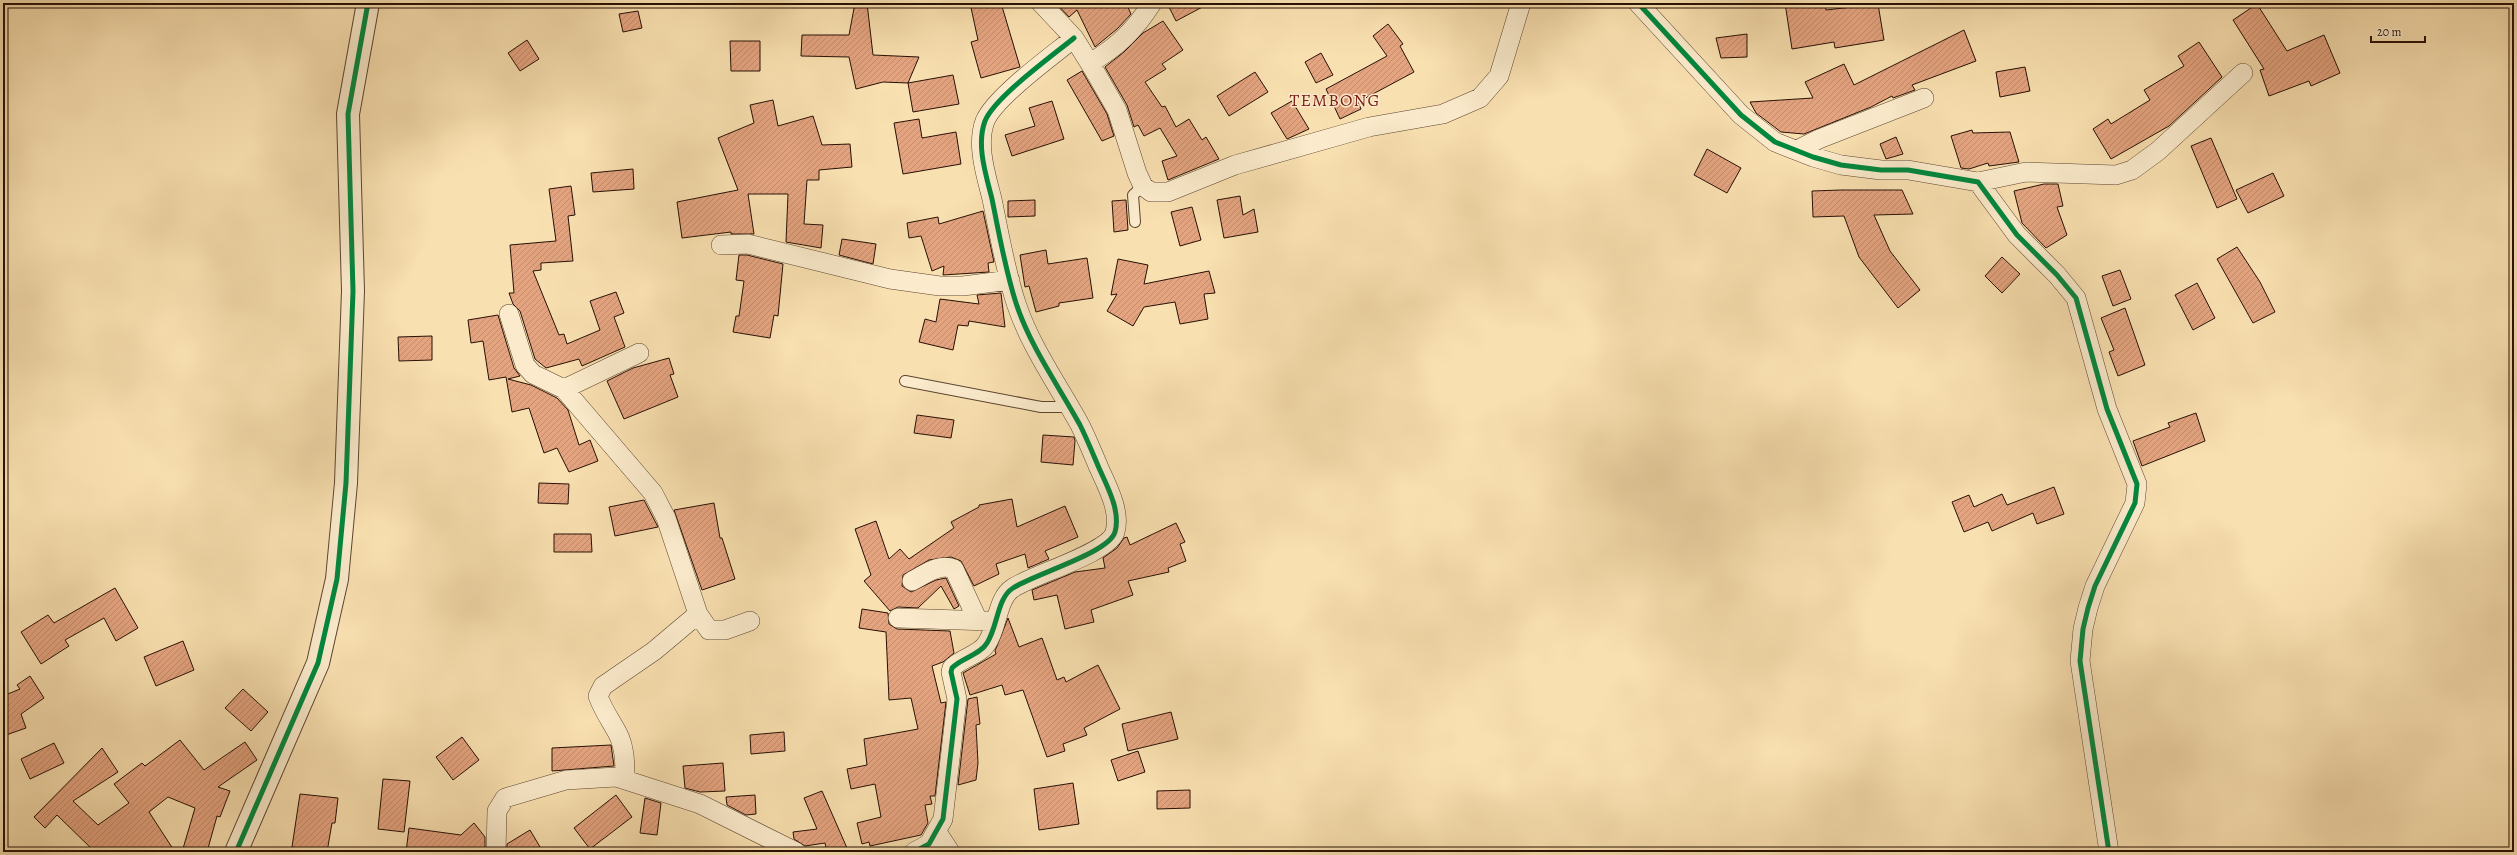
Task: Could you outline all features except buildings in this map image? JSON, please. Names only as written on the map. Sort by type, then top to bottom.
[{"type":"street","points":[[236,852],[318,663],[337,579],[346,483],[352,291],[348,114],[368,3]]},
{"type":"street","points":[[1040,3],[1074,38],[1090,63],[1117,110],[1136,173],[1143,186],[1151,192],[1168,192],[1235,165],[1369,127],[1443,114],[1480,98],[1499,76],[1521,3]]},
{"type":"street","points":[[1090,63],[1114,48],[1129,35],[1152,3]]},
{"type":"street","points":[[1638,3],[1740,115],[1775,142],[1841,166],[1880,170],[1908,170],[1978,182],[2026,172],[2116,175],[2132,170],[2158,151],[2244,73]]},
{"type":"street","points":[[914,852],[929,844],[938,832],[943,819],[956,699],[951,672],[955,665],[986,645],[997,621],[1002,597],[1013,588],[1046,571],[1081,557],[1109,542],[1115,534],[1118,520],[1109,489],[1080,426],[1050,376],[1016,303],[984,163],[982,142],[985,121],[994,106],[1074,38]]},
{"type":"street","points":[[1797,150],[1819,139],[1924,98]]},
{"type":"street","points":[[1978,182],[2017,235],[2057,275],[2076,298],[2107,409],[2137,484],[2135,502],[2095,586],[2083,630],[2080,661],[2109,852]]},
{"type":"street","points":[[721,244],[754,245],[890,279],[940,286],[963,286],[1010,280]]},
{"type":"street","points":[[509,314],[525,365],[532,374],[564,389],[653,493],[666,518],[698,614],[709,630],[716,631],[750,622]]},
{"type":"street","points":[[564,389],[639,353]]},
{"type":"street","points":[[912,582],[936,568],[947,566],[954,569],[978,620]]},
{"type":"street","points":[[625,780],[624,754],[618,735],[609,721],[598,696],[604,686],[654,650],[698,614]]},
{"type":"street","points":[[898,618],[997,621]]},
{"type":"street","points":[[496,852],[497,811],[505,798],[566,780],[616,777],[700,804],[796,852]]},
{"type":"street","points":[[938,832],[950,852]]},
{"type":"lane","points":[[1135,222],[1133,195],[1143,186]]},
{"type":"lane","points":[[905,381],[1041,407],[1069,407]]},
{"type":"cycle path","points":[[236,852],[318,663],[337,579],[346,483],[353,291],[348,114],[368,3]]},
{"type":"cycle path","points":[[1638,3],[1741,115],[1775,142],[1813,157],[1841,165],[1881,170],[1908,170],[1978,182],[2017,235],[2057,275],[2076,298],[2107,409],[2137,484],[2135,503],[2095,586],[2083,629],[2080,661],[2109,852]]},
{"type":"cycle path","points":[[914,852],[929,844],[943,819],[957,699],[951,672],[952,668],[984,647],[991,636],[1004,598],[1013,588],[1023,582],[1070,563],[1099,548],[1110,540],[1115,532],[1115,507],[1088,441],[1029,335],[1016,303],[1005,264],[983,160],[981,140],[985,121],[1000,100],[1025,77],[1074,38]]},
{"type":"district","name":"TEMBONG","points":[[1335,100]]}]
